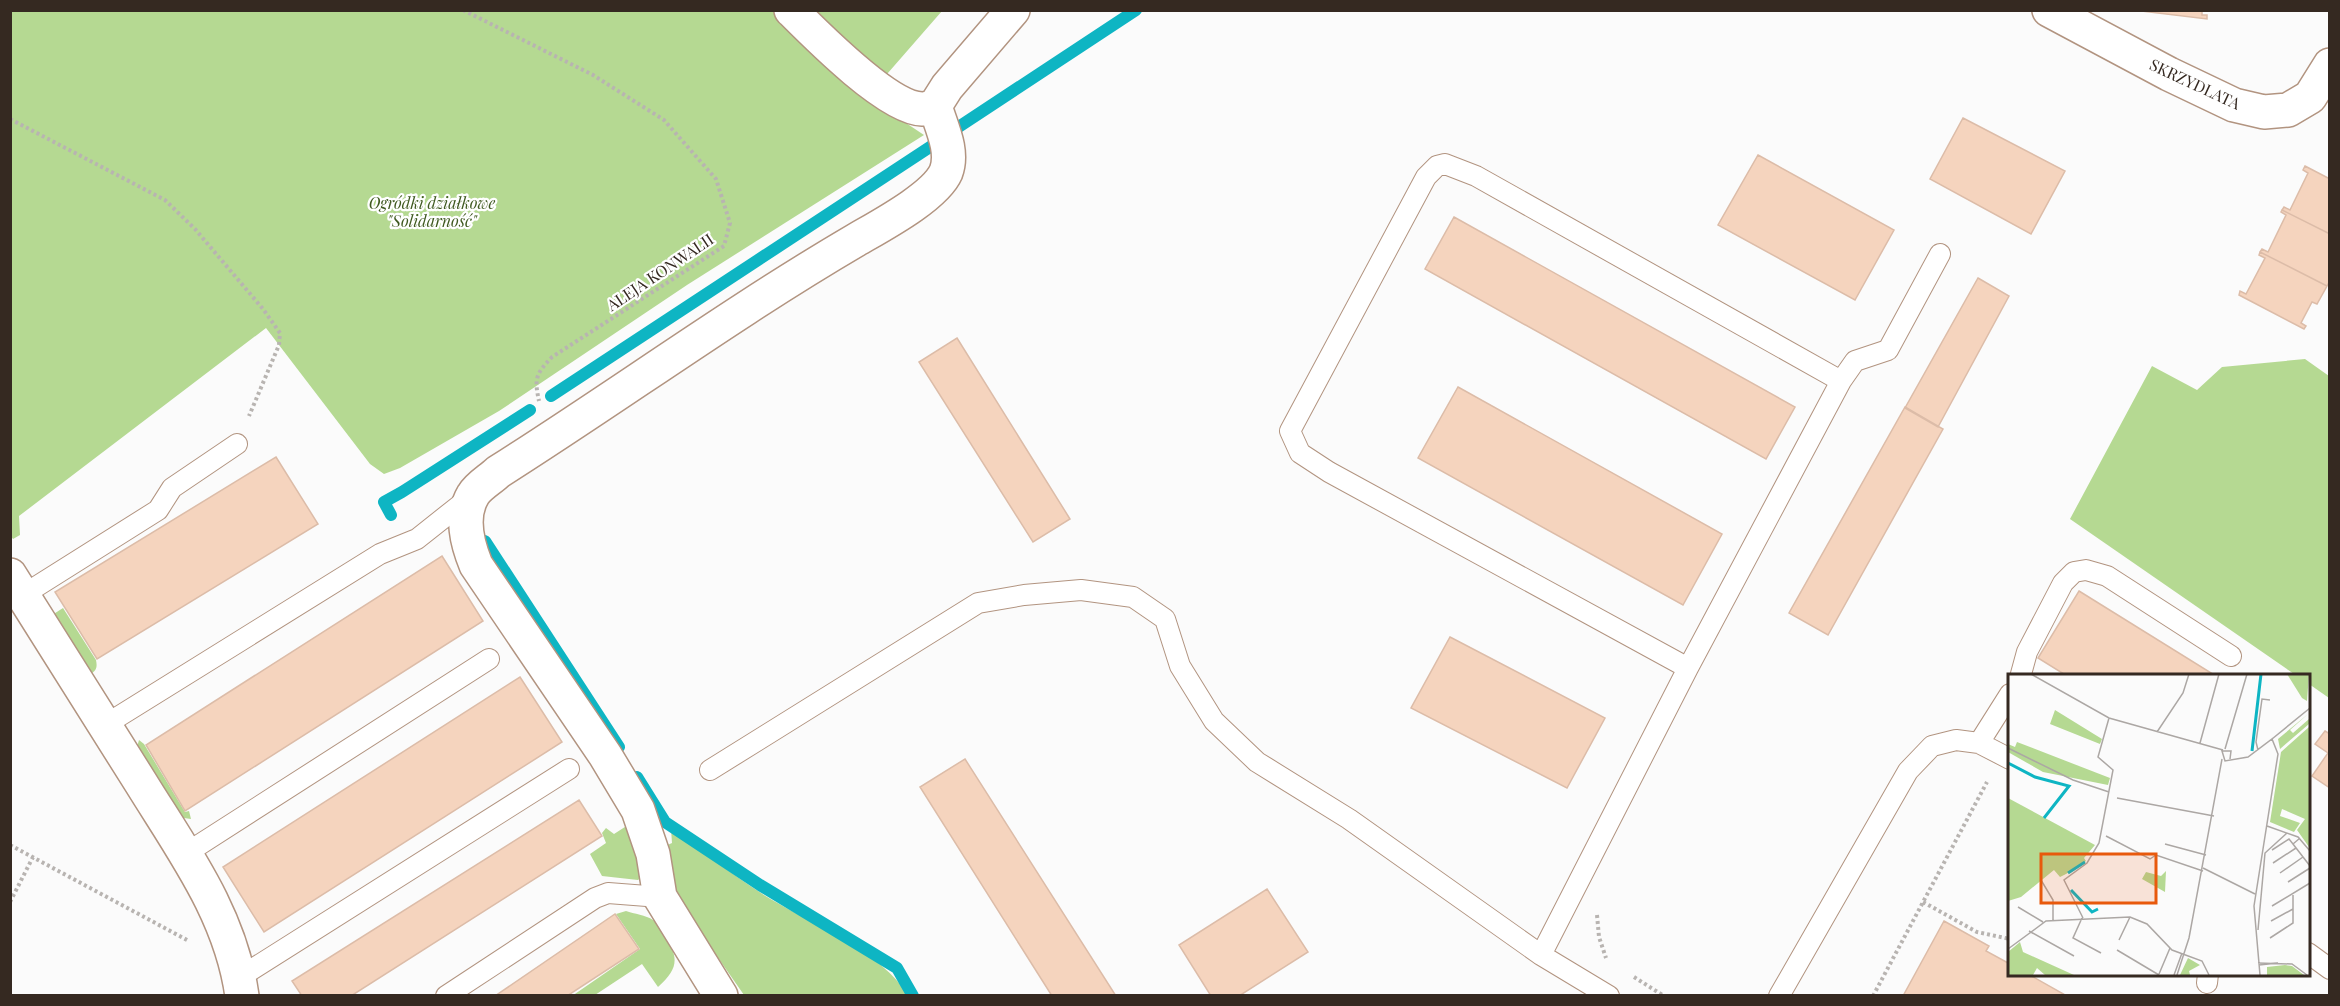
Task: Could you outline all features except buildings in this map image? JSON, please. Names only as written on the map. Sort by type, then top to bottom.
[{"type":"street","points":[[791,10],[840,59],[904,104],[921,109],[935,106],[947,87],[1013,10]]},
{"type":"street","name":"SKRZYDLATA","points":[[2049,10],[2234,105],[2264,112],[2288,110],[2310,97],[2330,64]]},
{"type":"street","points":[[721,996],[660,897],[653,854],[638,810],[605,755],[476,565],[468,544],[465,522],[473,495],[498,472],[753,303],[896,216],[930,192],[946,172],[949,153],[935,106]]},
{"type":"street","points":[[17,585],[185,854],[221,917],[233,947],[241,986]]},
{"type":"lane","points":[[1688,668],[1329,472],[1300,453],[1290,431],[1308,397],[1426,177],[1437,166],[1445,164],[1476,176],[1841,381]]},
{"type":"lane","points":[[1541,955],[1688,668],[1841,381],[1856,361],[1888,350],[1940,254]]},
{"type":"lane","points":[[17,585],[158,510],[172,488],[237,444]]},
{"type":"lane","points":[[105,725],[380,554],[417,539],[473,495]]},
{"type":"lane","points":[[2021,674],[2026,652],[2063,583],[2074,572],[2086,570],[2108,576],[2231,656]]},
{"type":"lane","points":[[710,770],[978,603],[1024,595],[1081,590],[1133,597],[1166,619],[1180,666],[1214,721],[1257,762],[1349,819],[1541,955],[1609,996]]},
{"type":"lane","points":[[185,854],[489,659]]},
{"type":"lane","points":[[1980,743],[2008,697]]},
{"type":"lane","points":[[1779,996],[1908,771],[1932,746],[1956,740],[1980,743],[2006,757]]},
{"type":"lane","points":[[241,986],[569,768]]},
{"type":"lane","points":[[446,996],[595,898],[608,893],[660,897]]},
{"type":"lane","points":[[2310,954],[2330,969]]},
{"type":"path","name":"ALEJA KONWALII","points":[[463,10],[593,75],[664,120],[716,179],[730,223],[724,246],[552,357],[537,373],[536,386],[547,441]]},
{"type":"path","points":[[10,119],[165,200],[195,229],[263,309],[280,333],[279,345],[237,444]]},
{"type":"path","points":[[1873,996],[1923,902],[2006,757]]},
{"type":"path","points":[[10,845],[178,937]]},
{"type":"path","points":[[10,902],[33,857]]},
{"type":"path","points":[[1578,883],[1600,895],[1597,913],[1599,937],[1606,959]]},
{"type":"path","points":[[1923,902],[1977,932],[2008,939]]},
{"type":"path","points":[[1625,971],[1664,996]]},
{"type":"green space","name":"Ogródki działkowe \"Solidarność\"","points":[[10,11],[942,11],[867,97],[924,135],[687,285],[499,411],[400,468],[384,474],[370,464],[266,328],[19,516],[20,535],[13,539],[10,535]]},
{"type":"green space","points":[[2305,359],[2329,376],[2329,698],[2310,685],[2310,674],[2294,674],[2070,519],[2152,366],[2197,390],[2222,367]]},
{"type":"green space","points":[[63,608],[96,660],[95,670],[87,677],[49,617]]},
{"type":"green space","points":[[139,740],[144,744],[185,812],[189,811],[191,819],[178,814],[137,747]]},
{"type":"green space","points":[[628,825],[644,875],[638,880],[602,876],[590,854],[606,843],[602,833],[606,828],[614,834]]},
{"type":"green space","points":[[671,829],[761,893],[862,951],[881,965],[907,995],[744,995],[707,942],[677,892],[663,847],[672,843]]},
{"type":"green space","points":[[626,911],[647,917],[658,925],[674,956],[670,974],[658,987],[642,964],[595,995],[572,996],[640,949],[616,914]]},
{"type":"waterway","points":[[957,128],[1136,10]]},
{"type":"waterway","points":[[551,396],[933,145]]},
{"type":"waterway","points":[[391,515],[384,502],[530,410]]},
{"type":"waterway","points":[[485,541],[619,747]]},
{"type":"waterway","points":[[637,777],[665,822],[760,885],[897,968],[913,996]]}]
